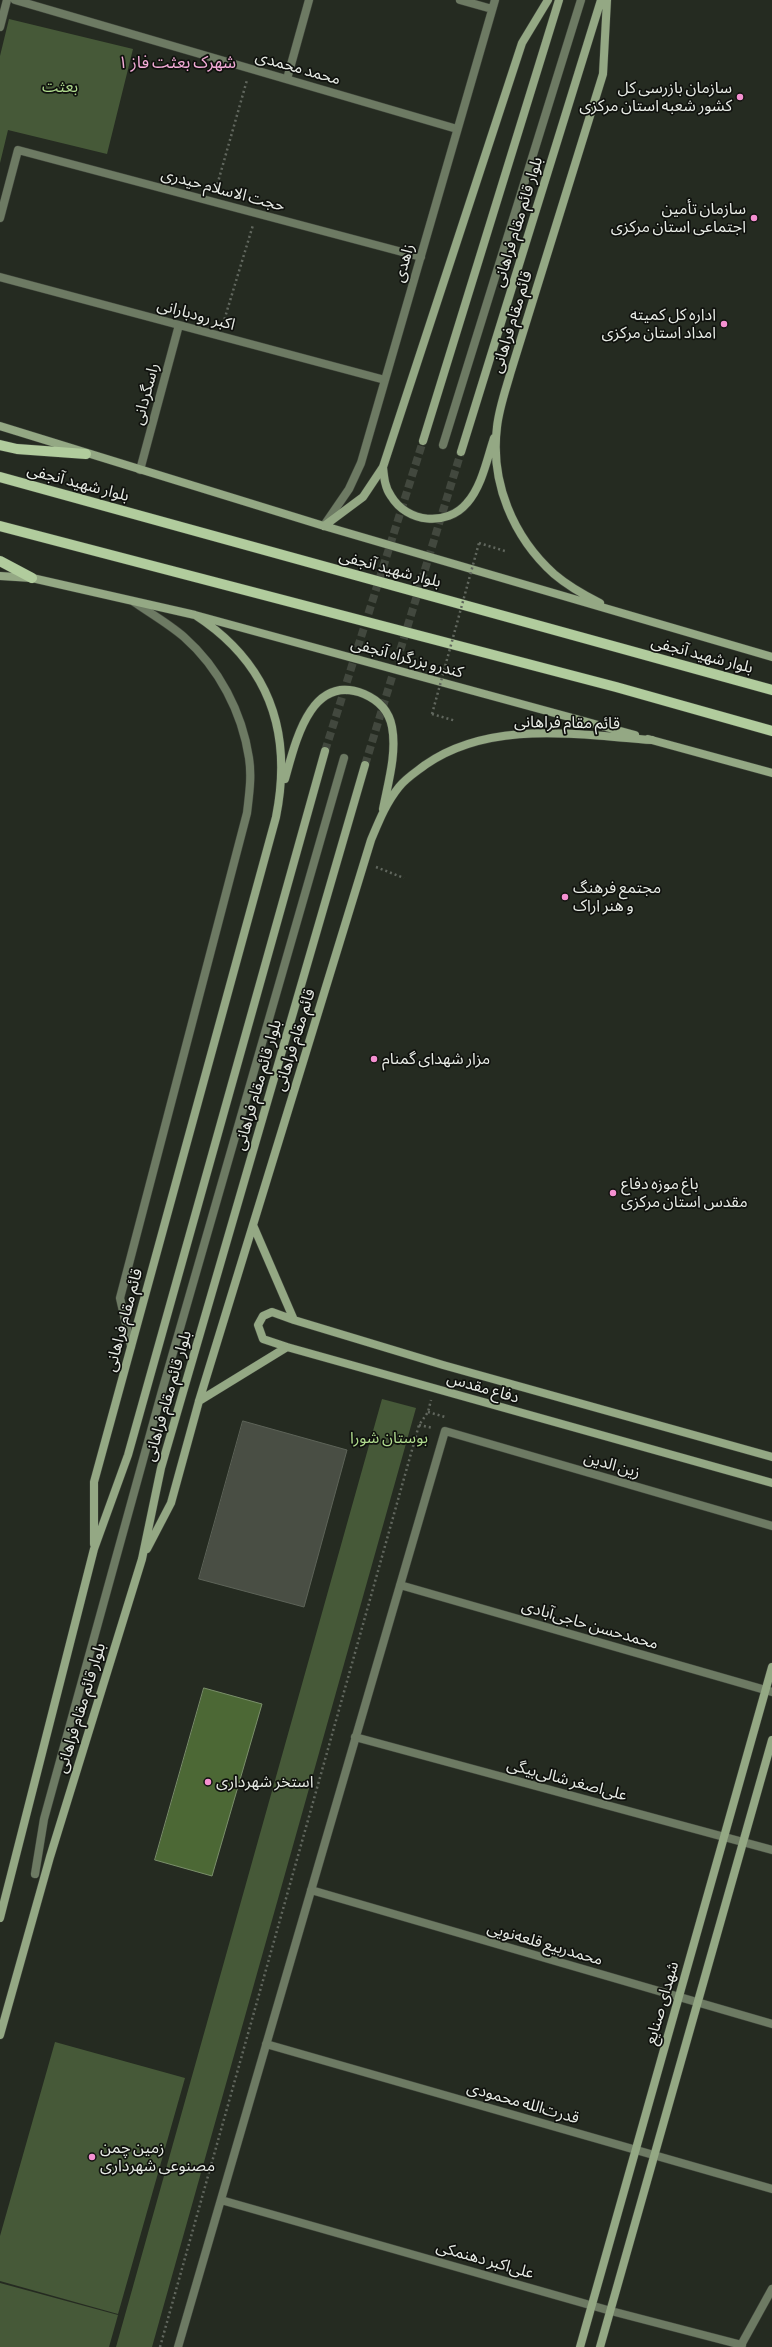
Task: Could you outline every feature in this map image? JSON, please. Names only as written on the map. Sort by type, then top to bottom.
[{"type":"main road","points":[[0,445],[17,449],[86,454]]},
{"type":"main road","name":"بلوار شهید آنجفی","points":[[0,477],[772,690]]},
{"type":"main road","points":[[0,526],[616,687],[772,731]]},
{"type":"main road","points":[[0,561],[32,578]]},
{"type":"street","points":[[0,27],[7,0]]},
{"type":"street","name":"محمد محمدی","points":[[15,0],[457,129]]},
{"type":"street","points":[[287,79],[309,0]]},
{"type":"street","points":[[460,0],[492,9]]},
{"type":"street","name":"زاهدی","points":[[324,526],[349,490],[361,463],[495,0]]},
{"type":"street","points":[[324,526],[363,497],[384,467],[522,43],[548,0]]},
{"type":"street","name":"بلوار قائم مقام فراهانی","points":[[423,441],[559,0]]},
{"type":"street","points":[[443,445],[581,0]]},
{"type":"street","name":"بلوار قائم مقام فراهانی","points":[[461,452],[601,0]]},
{"type":"street","name":"قائم مقام فراهانی","points":[[607,0],[603,74],[511,371],[497,427],[496,447],[500,486],[514,523],[525,542],[554,574],[572,588],[612,611]]},
{"type":"street","name":"حجت الاسلام حیدری","points":[[4,187],[18,150],[421,257]]},
{"type":"street","points":[[0,218],[4,187]]},
{"type":"street","name":"اکبر رودبارانی","points":[[0,277],[385,380]]},
{"type":"street","name":"راسگردانی","points":[[140,470],[179,325]]},
{"type":"street","points":[[0,426],[86,454],[324,526],[772,657]]},
{"type":"street","points":[[384,467],[390,496],[403,510],[412,515],[431,520],[451,515],[467,503],[473,494],[482,474],[497,427]]},
{"type":"street","name":"کندرو بزرگراه آنجفی","points":[[0,576],[32,578],[195,615],[772,773]]},
{"type":"street","points":[[131,1346],[120,1298],[247,813],[251,784],[249,759],[238,717],[229,695],[216,675],[183,636],[133,601]]},
{"type":"street","name":"قائم مقام فراهانی","points":[[94,1549],[94,1482],[276,817],[282,789],[281,749],[278,729],[266,691],[243,656],[229,640],[195,615]]},
{"type":"street","points":[[282,789],[296,738],[315,704],[322,698],[340,691],[360,692],[378,702],[384,709],[392,728],[391,765],[383,811]]},
{"type":"street","name":"قائم مقام فراهانی","points":[[142,1559],[171,1503],[199,1401],[365,862],[383,811],[400,786],[416,772],[439,757],[471,743],[510,735],[531,734],[652,740]]},
{"type":"street","name":"بلوار قائم مقام فراهانی","points":[[0,1918],[94,1549],[128,1455],[325,751]]},
{"type":"street","points":[[35,1874],[44,1820],[162,1391],[344,758]]},
{"type":"street","name":"بلوار قائم مقام فراهانی","points":[[0,2035],[50,1856],[142,1559],[161,1468],[365,765]]},
{"type":"street","points":[[253,1225],[294,1320]]},
{"type":"street","name":"دفاع مقدس","points":[[772,1457],[443,1365],[272,1312],[263,1316],[258,1325],[258,1330],[263,1338],[286,1347],[772,1483]]},
{"type":"street","points":[[199,1401],[286,1347]]},
{"type":"street","name":"زین الدین","points":[[400,1585],[445,1431],[772,1526]]},
{"type":"street","points":[[178,2347],[400,1585]]},
{"type":"street","name":"محمدحسن حاجی‌آبادی","points":[[400,1585],[769,1691]]},
{"type":"street","name":"شهدای صنایع","points":[[580,2347],[724,1837],[769,1691],[772,1667]]},
{"type":"street","name":"علی‌اصغر شالی‌بیگی","points":[[356,1737],[772,1850]]},
{"type":"street","points":[[600,2347],[772,1740]]},
{"type":"street","name":"محمدربیع قلعه‌نویی","points":[[311,1890],[772,2024]]},
{"type":"street","name":"قدرت‌الله محمودی","points":[[266,2044],[772,2189]]},
{"type":"street","name":"علی‌اکبر دهنمکی","points":[[221,2200],[611,2311],[741,2346]]},
{"type":"street","points":[[741,2346],[772,2289]]},
{"type":"path","points":[[212,202],[250,68]]},
{"type":"path","points":[[219,336],[257,213]]},
{"type":"path","points":[[456,722],[432,714],[479,544],[505,551]]},
{"type":"path","points":[[365,862],[404,878]]},
{"type":"path","points":[[160,2347],[419,1425],[428,1412],[434,1389]]},
{"type":"green space","name":"بعثت","points":[[9,19],[133,49],[107,154],[8,130],[0,163],[0,56]]},
{"type":"green space","name":"بوستان شورا","points":[[382,1399],[416,1408],[152,2347],[116,2347]]},
{"type":"green space","name":"زمین چمن مصنوعی شهرداری","points":[[55,2042],[185,2078],[118,2314],[0,2281],[0,2236]]},
{"type":"green space","points":[[0,2283],[118,2315],[109,2347],[0,2347]]},
{"type":"shaded area","name":"استخر شهرداری","points":[[204,1688],[262,1704],[212,1876],[155,1860]]},
{"type":"building","points":[[243,1421],[347,1450],[304,1607],[199,1579]]},
{"type":"tunnel","points":[[325,751],[423,441]]},
{"type":"tunnel","points":[[365,765],[461,452]]},
{"type":"place","name":"سازمان بازرسی کل کشور شعبه استان مرکزی","points":[[740,97]]},
{"type":"place","name":"سازمان تأمین اجتماعی استان مرکزی","points":[[754,218]]},
{"type":"place","name":"اداره کل کمیته امداد استان مرکزی","points":[[724,324]]},
{"type":"place","name":"مجتمع فرهنگ و هنر اراک","points":[[565,897]]},
{"type":"place","name":"مزار شهدای گمنام","points":[[374,1059]]},
{"type":"place","name":"باغ موزه دفاع مقدس استان مرکزی","points":[[613,1193]]},
{"type":"place","name":"استخر شهرداری","points":[[208,1782]]},
{"type":"place","name":"زمین چمن مصنوعی شهرداری","points":[[92,2157]]},
{"type":"district","name":"شهرک بعثت فاز ۱","points":[[177,63]]}]
